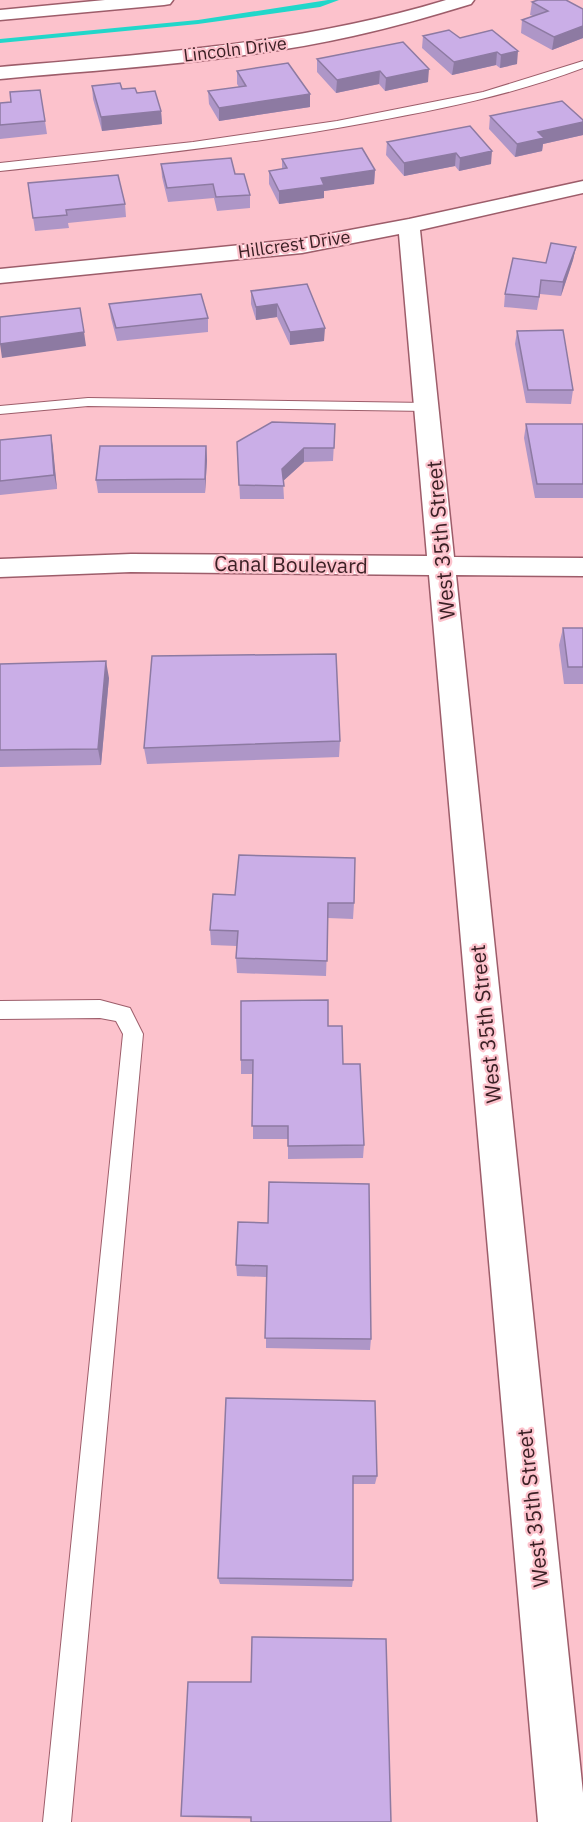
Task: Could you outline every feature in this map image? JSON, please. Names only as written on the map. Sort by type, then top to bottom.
[{"type":"street","points":[[0,15],[164,0]]},
{"type":"street","name":"Lincoln Drive","points":[[0,73],[212,52],[297,41],[430,12],[465,0]]},
{"type":"street","name":"Hillcrest Drive","points":[[0,276],[302,246],[410,226],[583,187]]},
{"type":"street","name":"West 35th Street","points":[[410,226],[562,1822]]},
{"type":"street","name":"Canal Boulevard","points":[[0,568],[130,562],[583,567]]},
{"type":"lane","points":[[0,166],[121,155],[320,129],[487,97],[537,82],[583,64]]},
{"type":"lane","points":[[0,410],[88,402],[427,407]]},
{"type":"lane","points":[[0,1010],[100,1009],[123,1014],[133,1034],[57,1822]]},
{"type":"building","points":[[566,0],[583,9],[583,26],[554,37],[522,20],[548,11],[532,2]]},
{"type":"building","points":[[449,30],[460,38],[492,30],[518,51],[501,55],[497,52],[454,62],[423,36]]},
{"type":"building","points":[[403,42],[429,69],[386,78],[380,71],[337,80],[317,59]]},
{"type":"building","points":[[288,63],[310,94],[219,108],[208,91],[246,86],[237,71]]},
{"type":"building","points":[[120,83],[122,89],[135,88],[137,93],[155,91],[161,111],[101,117],[92,86]]},
{"type":"building","points":[[40,90],[45,121],[0,125],[0,103],[11,102],[10,92]]},
{"type":"building","points":[[562,101],[583,122],[538,132],[544,138],[517,144],[490,116]]},
{"type":"building","points":[[470,126],[492,151],[460,158],[456,153],[404,163],[387,142]]},
{"type":"building","points":[[362,148],[375,170],[321,178],[324,185],[279,191],[269,171],[287,168],[282,159]]},
{"type":"building","points":[[231,158],[235,174],[244,174],[250,195],[216,197],[213,184],[167,188],[161,164]]},
{"type":"building","points":[[118,175],[125,204],[66,210],[67,215],[33,218],[28,183]]},
{"type":"building","points":[[551,243],[576,247],[563,282],[541,280],[539,297],[505,294],[513,258],[546,263]]},
{"type":"building","points":[[307,284],[325,328],[290,332],[277,304],[256,307],[251,291]]},
{"type":"building","points":[[201,294],[208,318],[116,328],[109,304]]},
{"type":"building","points":[[80,308],[84,332],[0,344],[0,317]]},
{"type":"building","points":[[563,330],[573,390],[528,390],[517,331]]},
{"type":"building","points":[[272,422],[335,424],[334,448],[304,448],[282,469],[284,486],[239,485],[237,442]]},
{"type":"building","points":[[526,424],[583,424],[583,484],[537,484]]},
{"type":"building","points":[[51,435],[54,475],[0,481],[0,440]]},
{"type":"building","points":[[100,446],[206,446],[205,479],[96,480]]},
{"type":"building","points":[[563,628],[583,628],[583,667],[568,667]]},
{"type":"building","points":[[336,654],[340,741],[144,748],[152,656]]},
{"type":"building","points":[[106,661],[98,749],[0,750],[0,664]]},
{"type":"building","points":[[239,855],[355,858],[354,903],[328,903],[327,961],[236,958],[238,931],[210,930],[213,894],[235,895]]},
{"type":"building","points":[[328,1000],[328,1026],[342,1026],[343,1064],[360,1064],[364,1145],[288,1146],[288,1126],[252,1126],[253,1060],[241,1060],[241,1001]]},
{"type":"building","points":[[269,1182],[369,1184],[371,1339],[265,1338],[267,1266],[236,1265],[238,1222],[268,1223]]},
{"type":"building","points":[[226,1398],[375,1401],[377,1476],[353,1476],[353,1580],[218,1578]]},
{"type":"building","points":[[252,1637],[386,1639],[391,1822],[251,1822],[251,1817],[181,1816],[188,1682],[251,1682]]},
{"type":"waterway","points":[[0,41],[198,22],[320,5],[335,0]]}]
